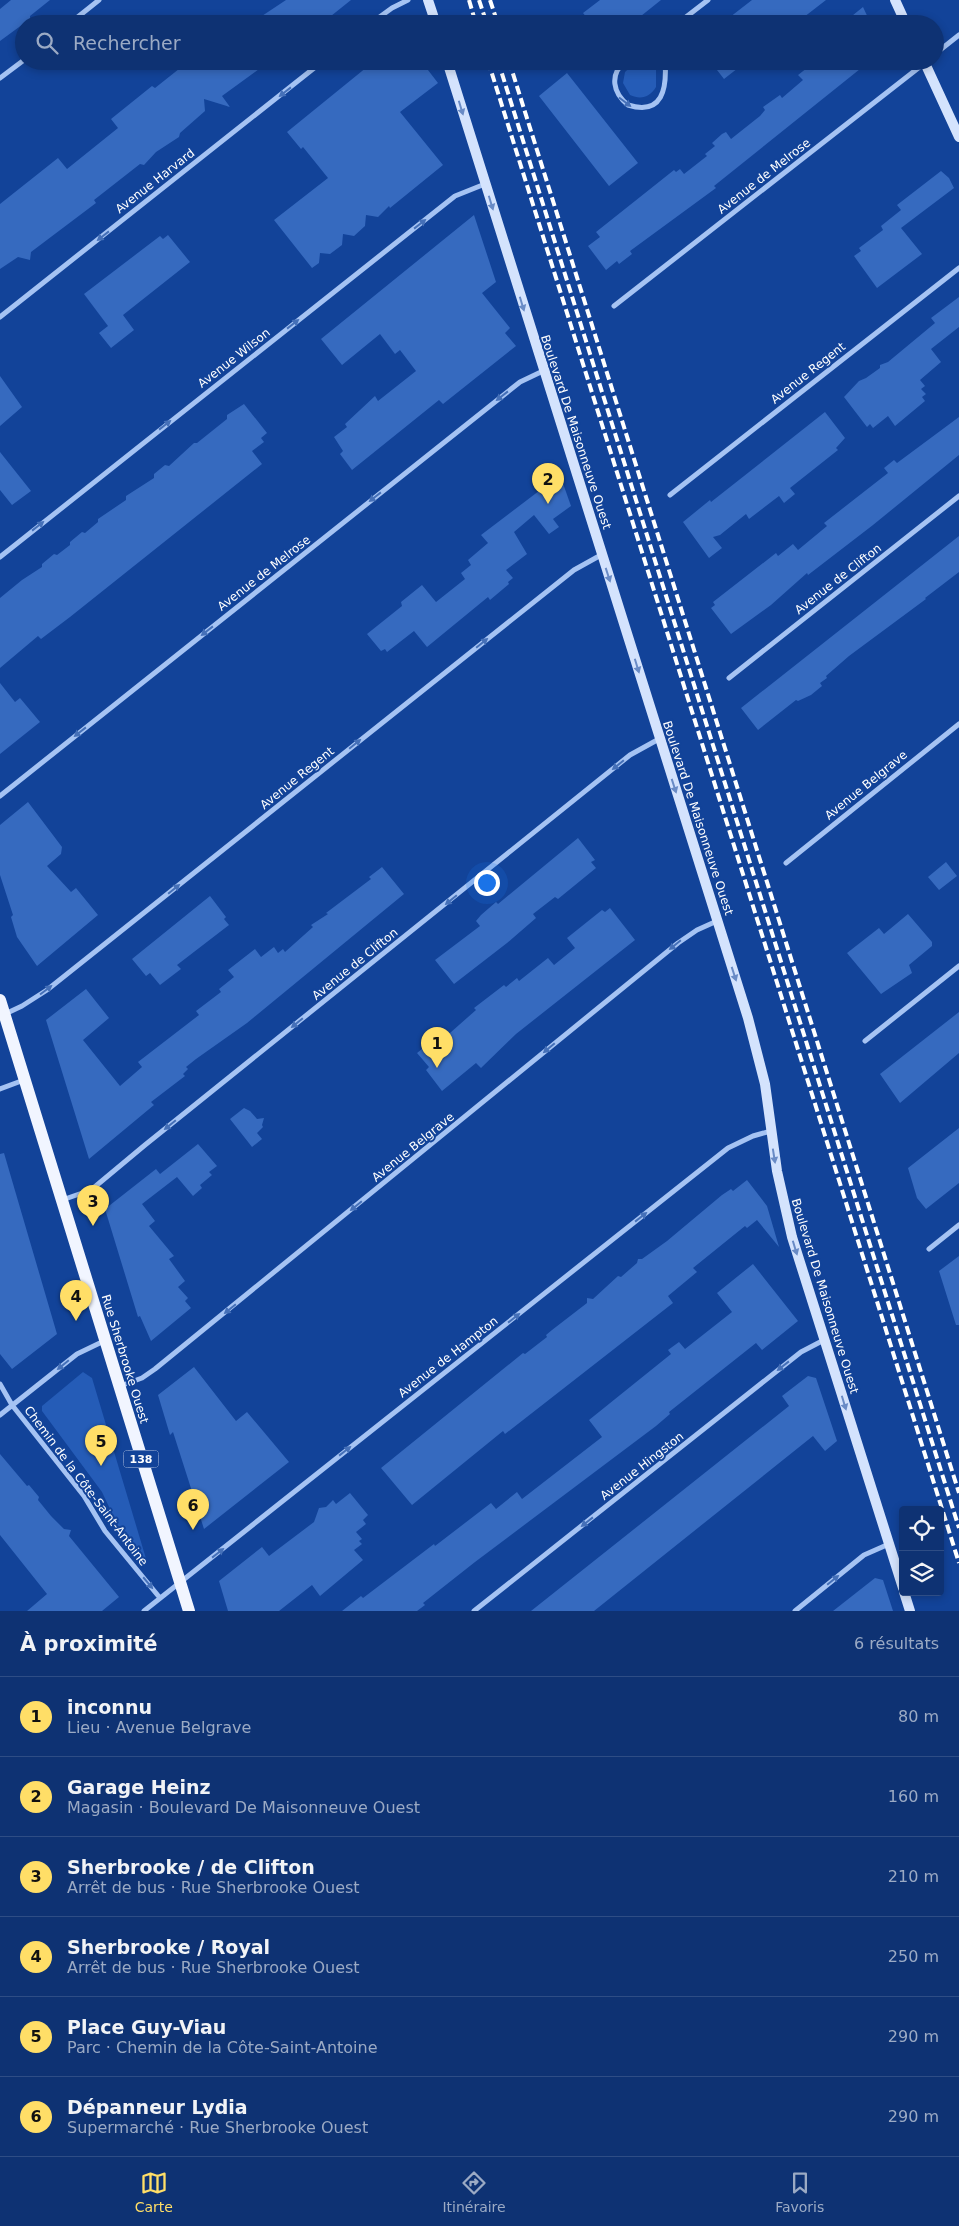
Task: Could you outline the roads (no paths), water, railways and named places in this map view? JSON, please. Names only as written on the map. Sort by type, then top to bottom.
[{"type":"main road","name":"Rue Sherbrooke Ouest","points":[[0,1000],[189,1611]]},
{"type":"street","points":[[80,15],[99,0]]},
{"type":"street","points":[[382,15],[408,0]]},
{"type":"street","points":[[428,0],[433,15]]},
{"type":"street","points":[[689,15],[708,0]]},
{"type":"street","points":[[895,0],[902,15]]},
{"type":"street","points":[[944,47],[959,35]]},
{"type":"street","points":[[0,78],[15,67]]},
{"type":"street","name":"Avenue Harvard","points":[[0,317],[312,70]]},
{"type":"street","name":"Boulevard De Maisonneuve Ouest","points":[[450,70],[718,922],[762,1068],[787,1220],[899,1576]]},
{"type":"street","points":[[617,70],[614,84],[620,100],[635,108],[652,105],[663,94],[666,70]]},
{"type":"street","name":"Avenue de Melrose","points":[[614,306],[915,70]]},
{"type":"street","points":[[929,70],[959,137]]},
{"type":"street","name":"Avenue Wilson","points":[[0,557],[455,196],[485,184]]},
{"type":"street","name":"Avenue Regent","points":[[670,495],[959,268]]},
{"type":"street","name":"Avenue de Melrose","points":[[0,796],[520,382],[543,371]]},
{"type":"street","name":"Avenue de Clifton","points":[[729,678],[959,496]]},
{"type":"street","name":"Avenue Regent","points":[[4,1014],[22,1006],[47,990],[574,570],[601,554]]},
{"type":"street","name":"Avenue Belgrave","points":[[786,863],[959,724]]},
{"type":"street","name":"Avenue de Clifton","points":[[62,1200],[85,1193],[99,1184],[630,755],[659,739]]},
{"type":"street","name":"Avenue Belgrave","points":[[119,1386],[142,1378],[155,1369],[678,943],[697,930],[718,922]]},
{"type":"street","points":[[865,1041],[959,966]]},
{"type":"street","points":[[0,1088],[24,1080]]},
{"type":"street","name":"Avenue de Hampton","points":[[144,1611],[728,1148],[753,1136],[771,1131]]},
{"type":"street","points":[[929,1248],[959,1225]]},
{"type":"street","name":"Avenue Hingston","points":[[474,1611],[801,1352],[824,1340]]},
{"type":"street","points":[[0,1415],[77,1354],[105,1341]]},
{"type":"street","name":"Chemin de la Côte-Saint-Antoine","points":[[0,1384],[12,1405],[84,1496],[105,1531],[160,1598]]},
{"type":"street","points":[[795,1611],[864,1555],[888,1544]]},
{"type":"street","points":[[905,1596],[910,1611]]},
{"type":"railway","points":[[469,0],[473,15]]},
{"type":"railway","points":[[479,0],[484,15]]},
{"type":"railway","points":[[490,0],[495,15]]},
{"type":"railway","points":[[491,70],[959,1563]]},
{"type":"railway","points":[[501,70],[959,1528]]},
{"type":"railway","points":[[512,70],[959,1493]]},
{"type":"place","name":"Garage Heinz","points":[[548,504]]},
{"type":"place","name":"inconnu","points":[[437,1068]]},
{"type":"place","name":"Sherbrooke / de Clifton","points":[[93,1226]]},
{"type":"place","name":"Sherbrooke / Royal","points":[[76,1321]]},
{"type":"place","name":"Place Guy-Viau","points":[[101,1466]]},
{"type":"place","name":"Dépanneur Lydia","points":[[193,1530]]}]
